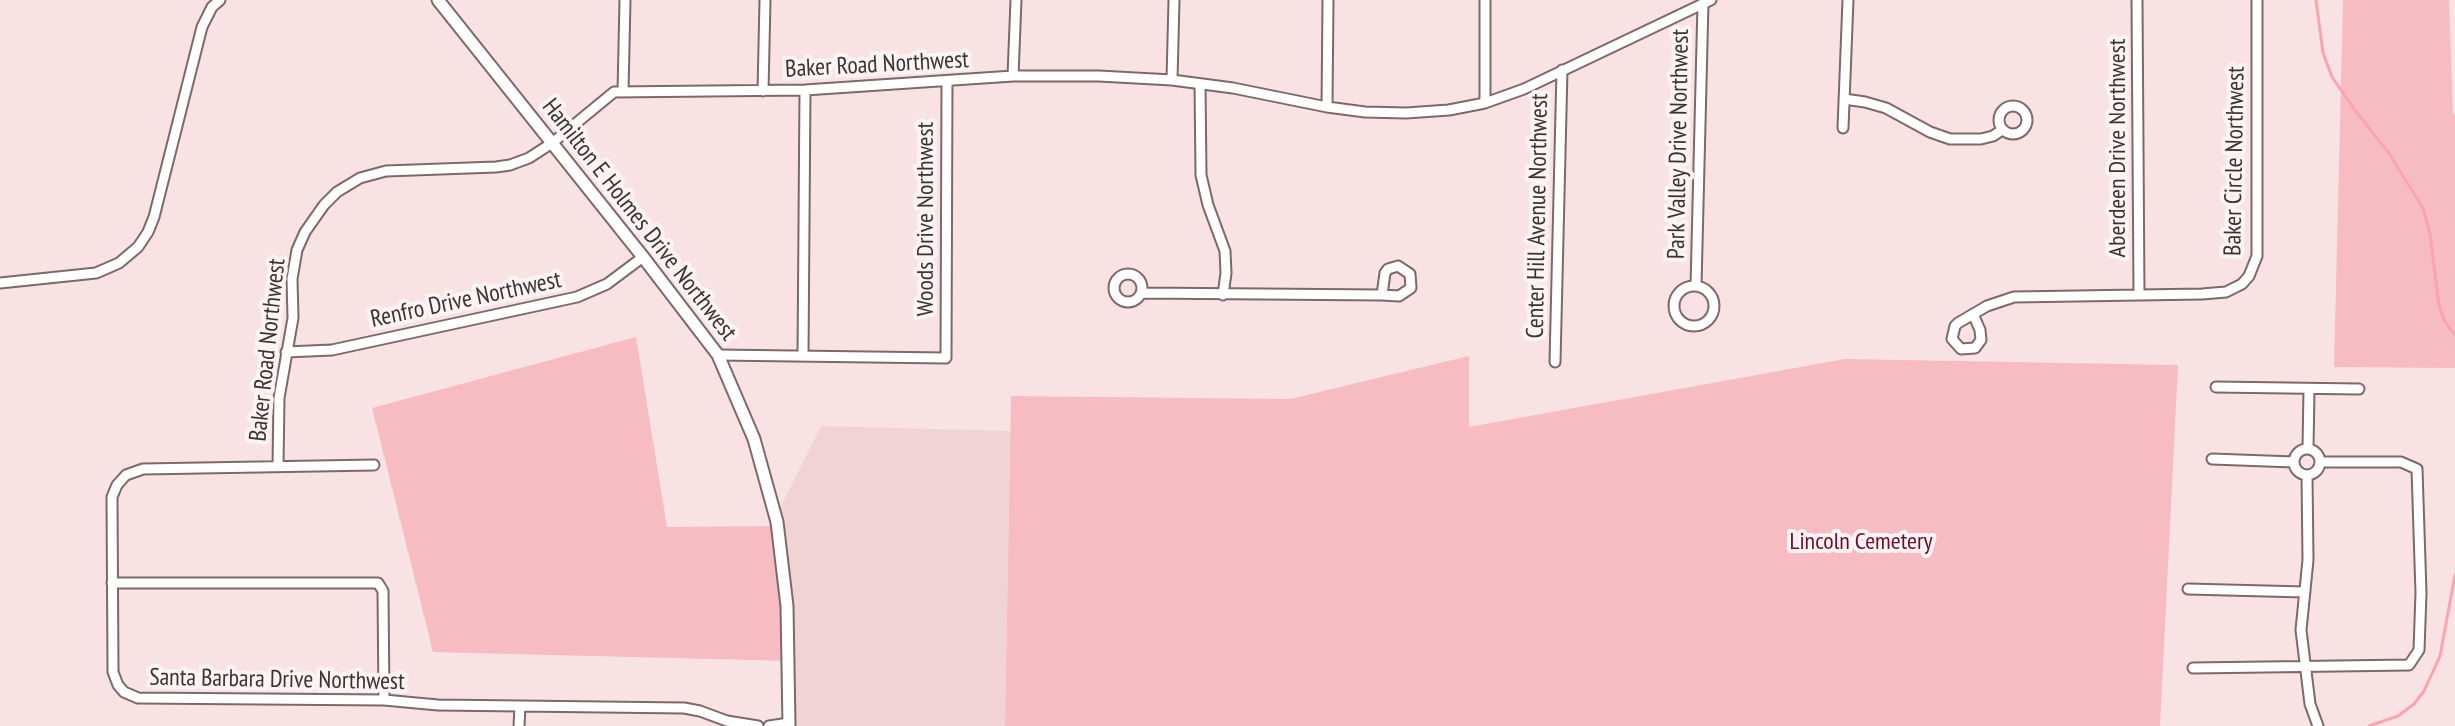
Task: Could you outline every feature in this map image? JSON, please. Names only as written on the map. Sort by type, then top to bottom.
[{"type":"main road","name":"Hamilton E Holmes Drive Northwest","points":[[438,0],[718,355],[754,439],[777,522],[787,606],[789,724]]},
{"type":"street","points":[[0,283],[96,273],[119,263],[138,247],[154,217],[202,27],[212,7],[220,0]]},
{"type":"street","points":[[623,92],[625,0]]},
{"type":"street","points":[[763,91],[765,0]]},
{"type":"street","points":[[1013,76],[1016,0]]},
{"type":"street","points":[[1172,80],[1174,0]]},
{"type":"street","points":[[1327,107],[1328,0]]},
{"type":"street","points":[[1485,0],[1485,103]]},
{"type":"street","points":[[1843,128],[1848,0]]},
{"type":"street","name":"Aberdeen Drive Northwest","points":[[2137,0],[2139,295]]},
{"type":"street","name":"Baker Circle Northwest","points":[[1973,314],[2014,297],[2226,292],[2242,284],[2257,256],[2257,0]]},
{"type":"street","name":"Baker Road Northwest","points":[[278,466],[279,398],[293,318],[292,279],[297,250],[313,218],[337,192],[360,178],[386,171],[510,165],[529,158],[614,92],[805,90],[1013,76],[1099,76],[1172,80],[1233,88],[1365,112],[1449,110],[1485,103],[1524,89],[1707,1]]},
{"type":"street","name":"Park Valley Drive Northwest","points":[[1696,286],[1707,1]]},
{"type":"street","name":"Center Hill Avenue Northwest","points":[[1555,362],[1562,70]]},
{"type":"street","name":"Woods Drive Northwest","points":[[803,356],[946,358],[947,81]]},
{"type":"street","points":[[1200,84],[1201,175],[1225,251],[1223,295]]},
{"type":"street","points":[[718,355],[803,356],[805,90]]},
{"type":"street","points":[[1844,99],[1886,108],[1930,132],[1950,139],[1981,139],[2002,130]]},
{"type":"street","name":"Renfro Drive Northwest","points":[[286,352],[332,350],[577,297],[607,284],[643,257]]},
{"type":"street","points":[[1696,286],[1708,291],[1714,310],[1702,325],[1689,326],[1675,313],[1675,300],[1683,290],[1696,286]]},
{"type":"street","points":[[1142,293],[1382,295]]},
{"type":"street","points":[[2216,387],[2359,389]]},
{"type":"street","points":[[2308,449],[2309,389]]},
{"type":"street","points":[[2307,475],[2297,469],[2294,462],[2297,454],[2308,449]]},
{"type":"street","points":[[2307,475],[2318,470],[2320,462],[2318,454],[2308,449]]},
{"type":"street","points":[[2212,459],[2294,462]]},
{"type":"street","points":[[2193,668],[2409,665],[2419,650],[2421,593],[2417,469],[2401,462],[2320,462]]},
{"type":"street","name":"Santa Barbara Drive Northwest","points":[[374,465],[143,469],[126,475],[112,497],[113,672],[118,685],[138,698],[384,700],[438,705],[684,708],[758,726]]},
{"type":"street","points":[[2307,475],[2308,560],[2301,630],[2310,704],[2318,726]]},
{"type":"street","points":[[112,583],[378,583],[382,586],[384,700]]},
{"type":"street","points":[[2188,589],[2305,592]]},
{"type":"street","points":[[519,726],[520,707]]},
{"type":"street","points":[[769,726],[789,724]]},
{"type":"shaded area","points":[[821,426],[1010,431],[1005,726],[792,726],[792,661],[771,526]]},
{"type":"green space","points":[[2343,0],[2449,0],[2455,115],[2455,368],[2334,367]]},
{"type":"green space","points":[[636,337],[667,527],[771,526],[792,661],[433,652],[372,408]]},
{"type":"green space","name":"Lincoln Cemetery","points":[[1469,356],[1469,427],[1845,359],[2178,365],[2160,726],[1005,726],[1011,396],[1290,399]]},
{"type":"waterway","points":[[2316,0],[2323,53],[2332,77],[2388,152],[2423,208],[2430,234],[2439,306],[2445,322],[2455,335]]},
{"type":"waterway","points":[[2369,726],[2398,716],[2414,704],[2424,691],[2440,656],[2455,575]]}]
